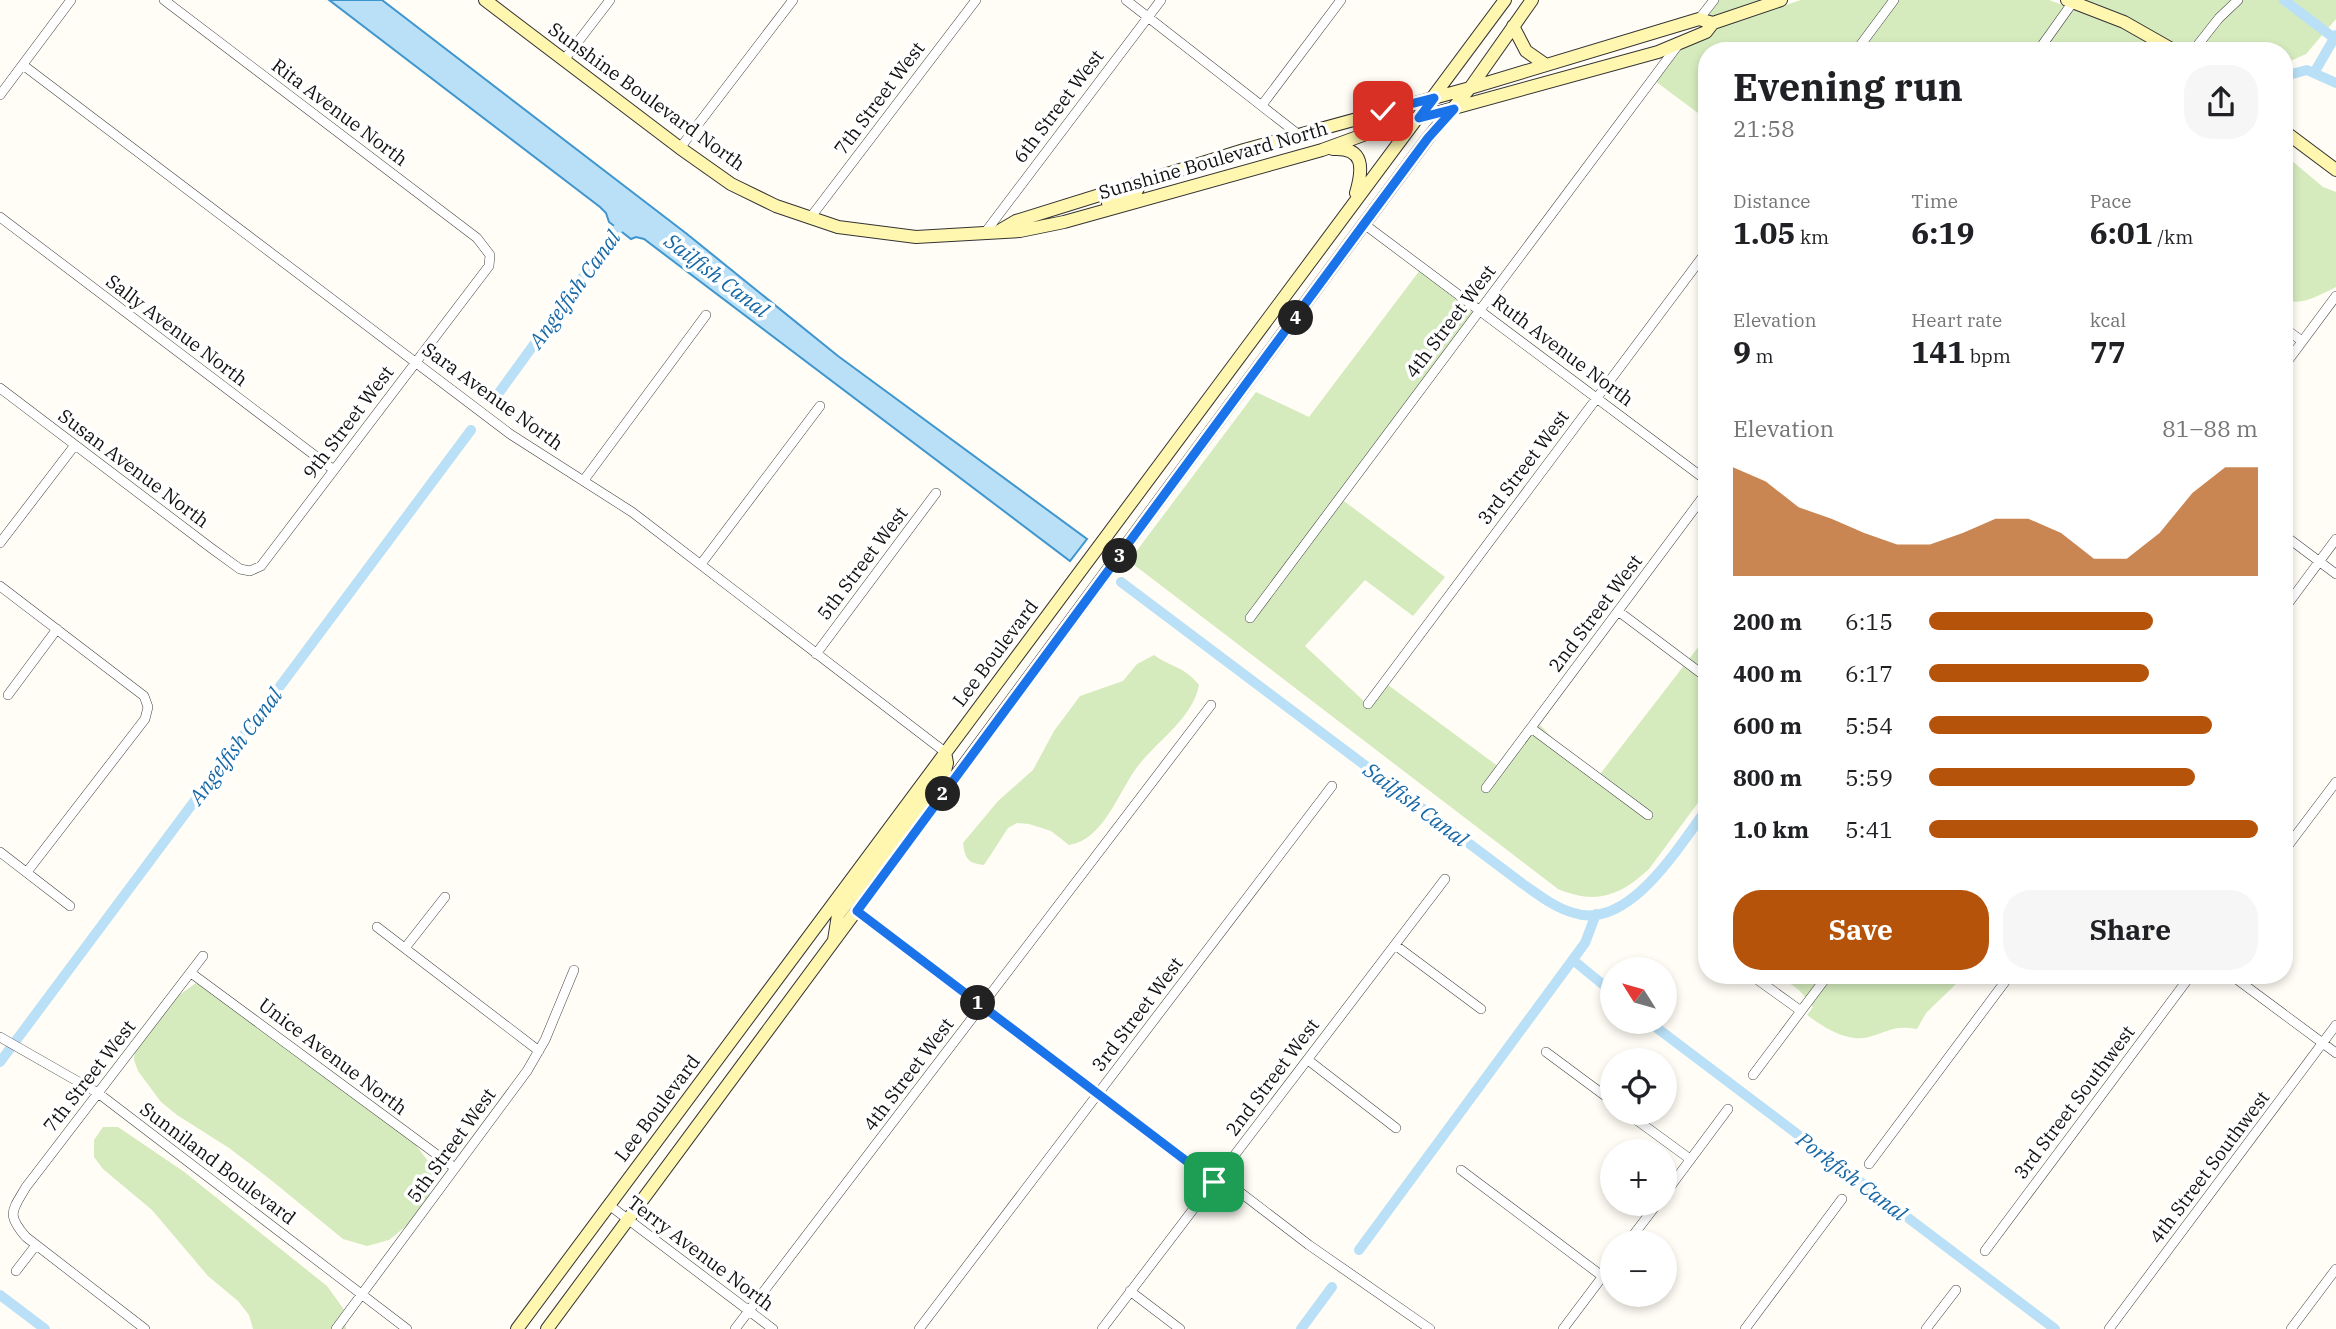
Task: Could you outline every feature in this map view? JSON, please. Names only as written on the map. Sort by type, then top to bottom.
[{"type":"main road","name":"Sunshine Boulevard North","points":[[485,0],[680,148],[753,195],[838,227],[891,235],[942,238],[1020,231],[1064,222],[1322,150],[1385,127],[1678,45],[1706,32],[1713,23],[1782,0]]},
{"type":"main road","name":"Lee Boulevard","points":[[517,1329],[1505,0]]},
{"type":"main road","points":[[547,1329],[1364,224],[1428,138],[1470,88],[1532,0]]},
{"type":"main road","points":[[2070,1],[2124,22],[2159,42]]},
{"type":"main road","name":"Sunshine Boulevard North","points":[[999,232],[1016,221],[1141,182],[1699,19]]},
{"type":"main road","points":[[1699,19],[1713,23]]},
{"type":"main road","points":[[1513,26],[1525,51],[1546,65]]},
{"type":"main road","points":[[2293,138],[2336,170]]},
{"type":"main road","points":[[1322,150],[1347,148],[1361,163],[1360,181],[1354,202]]},
{"type":"main road","points":[[1064,222],[1077,213],[1136,192],[1141,182],[1161,195]]},
{"type":"main road","points":[[833,943],[838,915],[939,780],[947,763],[945,752]]},
{"type":"street","points":[[0,95],[71,0]]},
{"type":"street","name":"Rita Avenue North","points":[[164,0],[477,238],[491,255]]},
{"type":"street","points":[[564,60],[610,0]]},
{"type":"street","points":[[680,148],[793,0]]},
{"type":"street","name":"7th Street West","points":[[810,218],[976,0]]},
{"type":"street","points":[[1126,0],[1299,135]]},
{"type":"street","name":"6th Street West","points":[[984,234],[1161,0]]},
{"type":"street","points":[[1262,105],[1341,0]]},
{"type":"street","points":[[1699,19],[1714,0]]},
{"type":"street","points":[[1863,42],[1894,0]]},
{"type":"street","points":[[2200,42],[2238,0]]},
{"type":"street","points":[[2044,42],[2070,1]]},
{"type":"street","name":"4th Street West","points":[[1250,618],[1678,45]]},
{"type":"street","name":"Sara Avenue North","points":[[23,65],[533,450],[632,512],[945,752]]},
{"type":"street","name":"Sally Avenue North","points":[[0,217],[334,470]]},
{"type":"street","name":"Ruth Avenue North","points":[[1364,224],[1698,474]]},
{"type":"street","name":"9th Street West","points":[[250,571],[261,566],[489,266],[491,255]]},
{"type":"street","name":"3rd Street West","points":[[1367,704],[1698,263]]},
{"type":"street","points":[[2293,354],[2336,296]]},
{"type":"street","points":[[584,480],[706,315]]},
{"type":"street","points":[[2293,334],[2302,341]]},
{"type":"street","name":"Susan Avenue North","points":[[0,388],[211,548],[240,569],[250,571]]},
{"type":"street","points":[[701,564],[820,406]]},
{"type":"street","points":[[0,543],[75,445]]},
{"type":"street","name":"5th Street West","points":[[816,654],[936,493]]},
{"type":"street","name":"2nd Street West","points":[[1486,788],[1698,505]]},
{"type":"street","points":[[2293,597],[2336,539]]},
{"type":"street","points":[[2293,542],[2336,574]]},
{"type":"street","points":[[0,586],[144,696],[148,707],[145,719],[27,872]]},
{"type":"street","points":[[1618,611],[1698,671]]},
{"type":"street","points":[[8,695],[57,629]]},
{"type":"street","name":"4th Street West","points":[[735,1329],[1211,705]]},
{"type":"street","points":[[1531,728],[1648,815]]},
{"type":"street","points":[[2293,839],[2336,782]]},
{"type":"street","name":"3rd Street West","points":[[919,1329],[1332,786]]},
{"type":"street","points":[[0,852],[70,906]]},
{"type":"street","name":"2nd Street West","points":[[1102,1329],[1445,879]]},
{"type":"street","points":[[405,948],[445,897]]},
{"type":"street","points":[[857,911],[1214,1182],[1228,1183],[1325,1256],[1430,1329]]},
{"type":"street","points":[[377,927],[539,1052]]},
{"type":"street","points":[[1395,946],[1480,1009]]},
{"type":"street","name":"7th Street West","points":[[36,1245],[12,1222],[12,1210],[26,1187],[204,956]]},
{"type":"street","name":"5th Street West","points":[[335,1329],[539,1052],[573,970]]},
{"type":"street","name":"Unice Avenue North","points":[[191,973],[455,1168]]},
{"type":"street","points":[[1764,984],[1801,1010]]},
{"type":"street","points":[[1753,1075],[1821,984]]},
{"type":"street","points":[[1869,1164],[2003,984]]},
{"type":"street","name":"3rd Street Southwest","points":[[1985,1251],[2184,984]]},
{"type":"street","points":[[2243,984],[2336,1053]]},
{"type":"street","name":"4th Street Southwest","points":[[2109,1329],[2336,1025]]},
{"type":"street","name":"Sunniland Boulevard","points":[[0,1037],[98,1094],[407,1329]]},
{"type":"street","points":[[1546,1052],[1600,1092]]},
{"type":"street","points":[[1308,1060],[1396,1128]]},
{"type":"street","points":[[1677,1177],[1728,1109]]},
{"type":"street","points":[[1643,1125],[1690,1159]]},
{"type":"street","points":[[1461,1170],[1600,1274]]},
{"type":"street","points":[[1745,1329],[1842,1199]]},
{"type":"street","name":"Terry Avenue North","points":[[609,1205],[773,1329]]},
{"type":"street","points":[[1637,1230],[1648,1216]]},
{"type":"street","points":[[16,1271],[36,1245],[145,1329]]},
{"type":"street","points":[[2291,1329],[2336,1269]]},
{"type":"street","points":[[1563,1329],[1600,1279]]},
{"type":"street","points":[[1926,1329],[1955,1290]]},
{"type":"street","points":[[1130,1291],[1180,1329]]},
{"type":"green space","points":[[1711,0],[1763,0],[1711,17],[1703,15]]},
{"type":"green space","points":[[1801,0],[2049,0],[2122,27],[2149,42],[1698,42],[1698,113],[1651,78],[1669,54],[1709,37],[1718,27]]},
{"type":"green space","points":[[2084,0],[2336,0],[2336,19],[2306,54],[2293,60],[2293,42],[2169,42],[2126,17]]},
{"type":"green space","points":[[2293,162],[2323,187],[2336,192],[2336,287],[2293,301]]},
{"type":"green space","points":[[1423,266],[1479,310],[1340,498],[1445,577],[1413,616],[1365,580],[1305,646],[1367,704],[1384,682],[1499,767],[1540,725],[1594,782],[1698,647],[1698,803],[1649,869],[1628,886],[1596,897],[1558,889],[1129,561],[1256,392],[1309,417]]},
{"type":"green space","points":[[1154,655],[1182,670],[1199,685],[1195,697],[1174,728],[1138,766],[1110,813],[1092,834],[1069,845],[1051,831],[1017,823],[1008,828],[984,865],[968,859],[963,843],[998,801],[1033,770],[1054,731],[1080,696],[1123,681],[1137,664]]},
{"type":"green space","points":[[196,983],[415,1144],[431,1165],[433,1179],[429,1196],[410,1223],[389,1240],[367,1246],[343,1239],[229,1148],[161,1102],[138,1071],[134,1060],[135,1049],[168,1003]]},
{"type":"green space","points":[[1791,984],[1955,984],[1926,1013],[1917,1029],[1897,1028],[1861,1038],[1836,1033],[1807,1015],[1813,1007]]},
{"type":"green space","points":[[103,1127],[118,1127],[183,1171],[327,1286],[345,1311],[346,1329],[253,1329],[249,1315],[238,1301],[208,1276],[152,1210],[103,1169],[94,1157],[94,1140]]},
{"type":"water","points":[[329,0],[382,0],[687,234],[838,356],[1087,539],[1070,561],[644,239],[631,239],[609,222],[600,207]]},
{"type":"waterway","points":[[2284,0],[2334,38]]},
{"type":"waterway","points":[[2314,73],[2336,35]]},
{"type":"waterway","name":"Sailfish Canal","points":[[2293,74],[2307,70],[2336,83]]},
{"type":"waterway","name":"Angelfish Canal","points":[[493,401],[625,219]]},
{"type":"waterway","name":"Angelfish Canal","points":[[0,1062],[471,430]]},
{"type":"waterway","name":"Sailfish Canal","points":[[1121,582],[1523,884],[1567,911],[1594,915],[1614,910],[1633,898],[1667,863],[1698,821]]},
{"type":"waterway","points":[[1359,1250],[1585,943],[1596,914]]},
{"type":"waterway","name":"Porkfish Canal","points":[[1573,960],[1600,982]]},
{"type":"waterway","name":"Porkfish Canal","points":[[1665,1034],[2055,1329]]},
{"type":"waterway","points":[[1301,1329],[1332,1287]]},
{"type":"waterway","points":[[0,1295],[45,1329]]},
{"type":"route","points":[[1214,1182],[857,911],[1428,138],[1454,109],[1419,118],[1434,98],[1383,111]]}]
